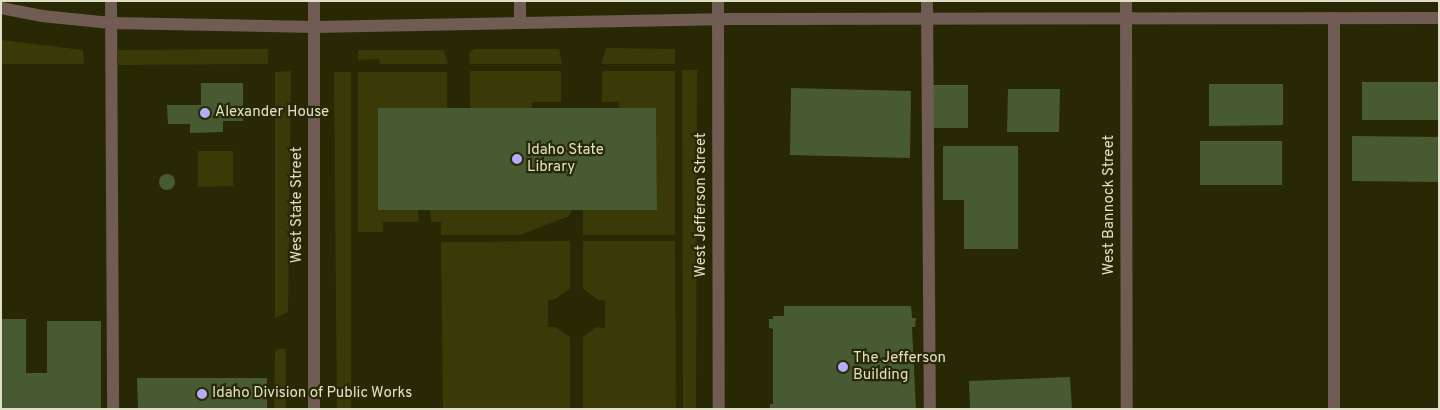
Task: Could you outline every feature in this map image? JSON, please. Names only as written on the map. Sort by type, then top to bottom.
[{"type":"street","points":[[111,1],[113,409]]},
{"type":"street","name":"West State Street","points":[[314,1],[314,409]]},
{"type":"street","points":[[520,1],[520,23]]},
{"type":"street","name":"West Jefferson Street","points":[[718,1],[719,409]]},
{"type":"street","points":[[927,1],[930,409]]},
{"type":"street","name":"West Bannock Street","points":[[1126,1],[1127,409]]},
{"type":"street","points":[[1,8],[42,16],[111,24],[314,27],[718,19],[1439,18]]},
{"type":"street","points":[[1334,18],[1334,409]]},
{"type":"shaded area","points":[[1,40],[83,50],[84,64],[1,64]]},
{"type":"shaded area","points":[[606,48],[675,49],[675,64],[601,64]]},
{"type":"shaded area","points":[[268,49],[268,64],[118,65],[118,50]]},
{"type":"shaded area","points":[[474,49],[559,49],[562,64],[470,64],[469,54]]},
{"type":"shaded area","points":[[358,50],[444,50],[448,64],[380,64],[379,59],[358,60]]},
{"type":"shaded area","points":[[682,70],[697,70],[696,409],[683,409]]},
{"type":"shaded area","points":[[291,71],[288,312],[275,318],[275,72]]},
{"type":"shaded area","points":[[470,71],[561,71],[561,102],[532,102],[532,108],[470,108]]},
{"type":"shaded area","points":[[602,71],[675,71],[675,235],[583,235],[583,210],[657,209],[656,108],[619,108],[619,102],[602,102]]},
{"type":"shaded area","points":[[334,72],[351,72],[351,409],[337,409]]},
{"type":"shaded area","points":[[358,72],[447,72],[447,108],[378,108],[378,209],[418,210],[419,222],[383,222],[383,232],[358,232]]},
{"type":"shaded area","points":[[198,151],[233,151],[233,186],[198,187]]},
{"type":"shaded area","points":[[430,210],[572,210],[569,216],[520,235],[441,235],[441,222],[431,222]]},
{"type":"shaded area","points":[[570,241],[570,289],[555,299],[548,300],[548,327],[555,327],[570,337],[570,409],[443,409],[441,242]]},
{"type":"shaded area","points":[[583,241],[675,241],[676,409],[583,409],[583,337],[597,327],[605,328],[605,300],[598,300],[583,289]]},
{"type":"shaded area","points":[[286,349],[286,409],[274,409],[275,351]]},
{"type":"building","points":[[1362,82],[1439,82],[1439,120],[1362,120]]},
{"type":"building","name":"Alexander House","points":[[201,83],[243,83],[243,121],[223,121],[223,132],[190,133],[190,124],[168,124],[167,105],[201,105]]},
{"type":"building","points":[[1209,84],[1283,84],[1283,125],[1209,126]]},
{"type":"building","points":[[932,85],[968,85],[968,128],[933,128]]},
{"type":"building","points":[[791,88],[911,91],[910,158],[790,155]]},
{"type":"building","points":[[1008,89],[1060,89],[1059,132],[1007,132]]},
{"type":"building","name":"Idaho State Library","points":[[378,108],[656,108],[657,210],[378,210]]},
{"type":"building","points":[[1352,136],[1439,137],[1439,182],[1352,181]]},
{"type":"building","points":[[1200,141],[1282,141],[1282,185],[1200,185]]},
{"type":"building","points":[[943,146],[1018,146],[1018,249],[964,249],[964,200],[943,200]]},
{"type":"building","points":[[167,174],[175,182],[167,190],[159,182]]},
{"type":"building","name":"The Jefferson Building","points":[[784,306],[911,306],[912,318],[916,318],[915,327],[912,327],[916,409],[770,409],[770,404],[773,404],[773,329],[769,328],[769,319],[773,319],[773,316],[784,316]]},
{"type":"building","points":[[1,319],[26,319],[26,373],[47,373],[47,321],[101,321],[101,409],[1,409]]},
{"type":"building","points":[[1070,377],[1072,409],[970,409],[969,381]]},
{"type":"building","name":"Idaho Division of Public Works","points":[[137,378],[267,378],[267,409],[138,409]]},
{"type":"place","name":"Alexander House","points":[[205,113]]},
{"type":"place","name":"Idaho State Library","points":[[517,159]]},
{"type":"place","name":"The Jefferson Building","points":[[843,367]]},
{"type":"place","name":"Idaho Division of Public Works","points":[[202,394]]}]
